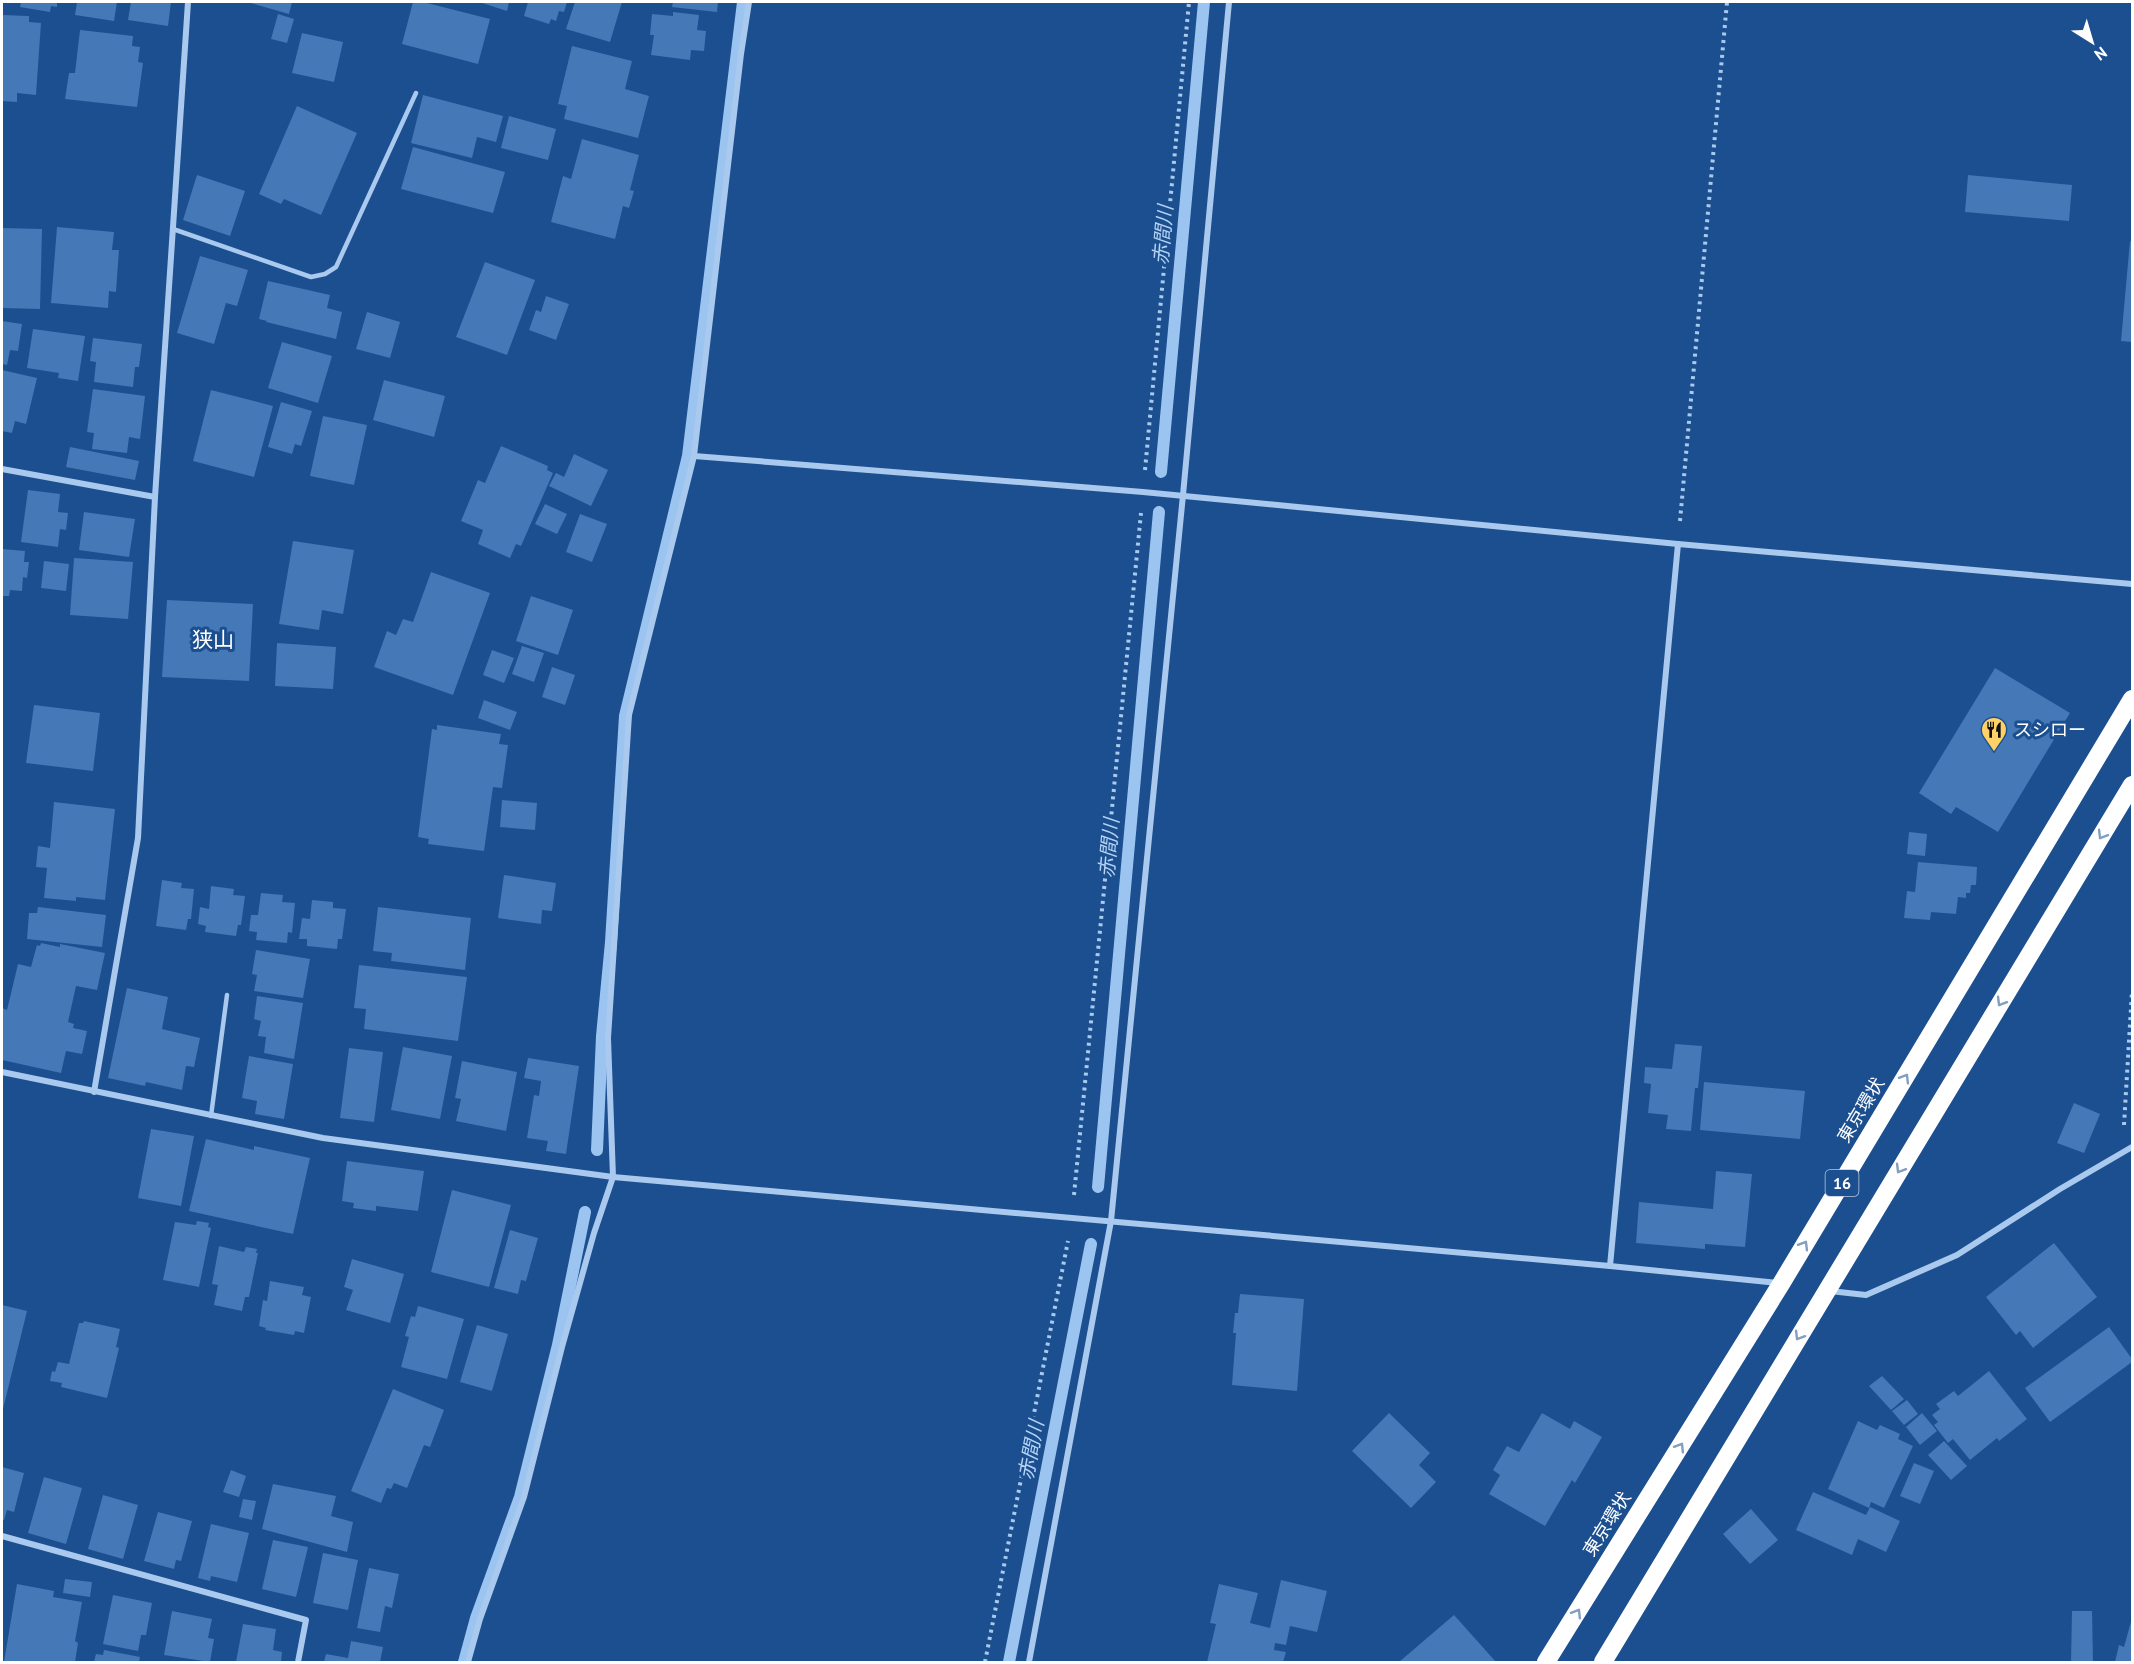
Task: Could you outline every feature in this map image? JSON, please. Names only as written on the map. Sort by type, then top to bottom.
[{"type":"highway","name":"東京環状","points":[[1546,1662],[1781,1284],[2133,699]]},
{"type":"highway","name":"16","points":[[1603,1662],[2133,785]]},
{"type":"street","points":[[94,1092],[138,838],[155,497],[188,2]]},
{"type":"street","points":[[468,1662],[480,1619],[525,1497],[562,1347],[594,1233],[613,1177],[608,1038],[629,715],[694,456],[749,2]]},
{"type":"street","points":[[1029,1662],[1111,1221],[1229,2]]},
{"type":"street","points":[[694,456],[1183,495],[1678,544],[2133,584]]},
{"type":"street","points":[[2,469],[155,497]]},
{"type":"street","points":[[1610,1266],[1678,544]]},
{"type":"street","points":[[2,1072],[323,1138],[613,1177],[1610,1266],[1781,1284]]},
{"type":"street","points":[[1826,1291],[1866,1295],[1958,1255],[2060,1189],[2133,1147]]},
{"type":"street","points":[[2,1536],[306,1620],[298,1662]]},
{"type":"lane","points":[[172,230],[311,277],[325,274],[336,267],[416,93]]},
{"type":"lane","points":[[211,1116],[227,995]]},
{"type":"path","points":[[985,1662],[1072,1218],[1189,2]]},
{"type":"path","points":[[1678,544],[1728,2]]},
{"type":"path","points":[[2122,1153],[2133,992]]},
{"type":"building","points":[[21,2],[57,2],[57,7],[51,6],[50,12],[20,7]]},
{"type":"building","points":[[77,2],[117,2],[114,21],[75,15]]},
{"type":"building","points":[[131,2],[171,2],[168,26],[128,20]]},
{"type":"building","points":[[247,2],[292,2],[289,14]]},
{"type":"building","points":[[413,2],[423,2],[490,19],[478,64],[402,44]]},
{"type":"building","points":[[479,2],[509,2],[507,11]]},
{"type":"building","points":[[528,2],[567,2],[564,12],[559,11],[556,21],[551,19],[549,24],[524,16]]},
{"type":"building","points":[[575,2],[622,2],[610,42],[566,29]]},
{"type":"building","points":[[673,2],[718,2],[717,12],[672,7]]},
{"type":"building","points":[[673,12],[699,15],[697,30],[706,31],[704,51],[691,50],[690,60],[651,55],[654,35],[650,35],[652,14],[673,16]]},
{"type":"building","points":[[278,14],[294,19],[287,43],[271,39]]},
{"type":"building","points":[[2,15],[29,16],[29,22],[41,23],[36,95],[17,93],[17,102],[2,101]]},
{"type":"building","points":[[80,30],[133,36],[132,46],[140,47],[138,62],[143,63],[137,107],[65,99],[69,73],[75,73]]},
{"type":"building","points":[[302,33],[343,42],[334,82],[292,73]]},
{"type":"building","points":[[572,46],[632,61],[625,89],[649,96],[638,138],[564,119],[567,106],[558,104]]},
{"type":"building","points":[[423,95],[503,116],[496,142],[477,137],[472,158],[411,143]]},
{"type":"building","points":[[297,106],[357,133],[321,215],[284,199],[281,204],[259,194]]},
{"type":"building","points":[[509,116],[556,129],[548,160],[501,148]]},
{"type":"building","points":[[582,139],[639,155],[630,190],[634,191],[629,208],[623,206],[615,239],[551,222],[563,176],[571,179]]},
{"type":"building","points":[[413,147],[505,172],[493,213],[401,189]]},
{"type":"building","points":[[197,175],[245,191],[230,236],[183,220]]},
{"type":"building","points":[[1968,175],[2072,185],[2069,221],[1965,212]]},
{"type":"building","points":[[57,227],[114,232],[112,250],[119,250],[116,292],[109,291],[108,308],[51,303]]},
{"type":"building","points":[[2,228],[42,229],[40,309],[2,308]]},
{"type":"building","points":[[2130,241],[2132,242],[2132,342],[2121,341]]},
{"type":"building","points":[[200,256],[248,270],[237,306],[226,303],[214,344],[177,333]]},
{"type":"building","points":[[485,262],[535,280],[507,355],[456,337]]},
{"type":"building","points":[[268,281],[330,295],[327,308],[342,312],[336,339],[259,319]]},
{"type":"building","points":[[546,296],[569,304],[556,340],[529,330],[536,310],[541,312]]},
{"type":"building","points":[[367,312],[400,322],[390,358],[356,349]]},
{"type":"building","points":[[2,321],[22,324],[18,351],[10,350],[7,365],[2,364]]},
{"type":"building","points":[[33,329],[85,336],[78,381],[58,378],[59,373],[27,368]]},
{"type":"building","points":[[93,338],[142,344],[139,367],[135,367],[133,387],[94,382],[96,362],[90,361]]},
{"type":"building","points":[[282,342],[332,356],[318,403],[268,388]]},
{"type":"building","points":[[2,370],[37,378],[26,424],[15,421],[12,433],[2,431]]},
{"type":"building","points":[[384,380],[445,396],[434,437],[373,420]]},
{"type":"building","points":[[93,389],[145,396],[140,439],[129,437],[127,453],[92,449],[94,433],[87,432]]},
{"type":"building","points":[[211,390],[273,406],[254,477],[193,461]]},
{"type":"building","points":[[281,402],[312,411],[301,446],[295,444],[292,454],[268,447]]},
{"type":"building","points":[[323,416],[367,425],[354,485],[310,476]]},
{"type":"building","points":[[501,446],[548,466],[547,470],[553,473],[521,546],[516,544],[510,558],[478,544],[483,530],[461,521],[478,480],[485,483]]},
{"type":"building","points":[[70,447],[139,461],[135,480],[66,467]]},
{"type":"building","points":[[574,454],[608,470],[591,506],[549,486],[556,473],[564,477]]},
{"type":"building","points":[[28,490],[60,494],[58,512],[68,513],[66,530],[60,529],[58,547],[21,542]]},
{"type":"building","points":[[545,504],[567,514],[557,534],[535,524]]},
{"type":"building","points":[[84,512],[135,519],[129,557],[79,550]]},
{"type":"building","points":[[580,514],[607,524],[592,562],[566,552]]},
{"type":"building","points":[[293,541],[354,550],[343,614],[322,610],[319,630],[279,624]]},
{"type":"building","points":[[2,549],[25,551],[24,562],[29,562],[27,578],[23,577],[22,591],[10,590],[9,596],[2,596]]},
{"type":"building","points":[[74,558],[133,562],[128,619],[70,615]]},
{"type":"building","points":[[44,561],[69,564],[66,591],[41,588]]},
{"type":"building","points":[[431,572],[490,593],[453,695],[374,667],[387,631],[396,635],[403,619],[413,622]]},
{"type":"building","points":[[531,596],[573,610],[558,655],[516,641]]},
{"type":"building","points":[[167,600],[253,604],[249,681],[162,677]]},
{"type":"building","points":[[277,643],[336,647],[333,689],[275,686]]},
{"type":"building","points":[[522,646],[544,653],[534,682],[512,674]]},
{"type":"building","points":[[492,650],[514,658],[504,683],[483,675]]},
{"type":"building","points":[[552,667],[575,675],[565,705],[542,697]]},
{"type":"building","name":"スシロー","points":[[1995,668],[2070,713],[1998,832],[1956,807],[1951,814],[1919,793]]},
{"type":"building","points":[[484,700],[517,712],[510,730],[478,718]]},
{"type":"building","points":[[34,705],[100,713],[93,771],[26,763]]},
{"type":"building","points":[[437,725],[501,734],[499,744],[508,745],[502,788],[493,787],[484,851],[428,844],[429,839],[418,837],[432,729],[437,730]]},
{"type":"building","points":[[502,800],[537,803],[535,830],[500,827]]},
{"type":"building","points":[[54,802],[115,809],[105,900],[76,897],[76,901],[44,898],[47,868],[36,867],[38,846],[50,848]]},
{"type":"building","points":[[1909,832],[1927,834],[1925,856],[1907,854]]},
{"type":"building","points":[[1918,862],[1977,867],[1976,885],[1971,885],[1970,893],[1966,893],[1966,898],[1958,897],[1956,914],[1931,912],[1930,920],[1904,918],[1907,891],[1915,892]]},
{"type":"building","points":[[504,875],[556,883],[552,911],[542,910],[541,924],[498,918]]},
{"type":"building","points":[[162,880],[182,883],[181,888],[194,889],[191,919],[188,919],[186,930],[156,926]]},
{"type":"building","points":[[211,886],[234,889],[233,895],[245,896],[241,925],[238,925],[236,936],[205,932],[206,926],[198,924],[200,907],[209,909]]},
{"type":"building","points":[[261,893],[283,895],[282,902],[295,903],[292,933],[288,932],[287,943],[256,940],[257,932],[249,931],[251,915],[258,915]]},
{"type":"building","points":[[312,900],[333,902],[333,908],[346,909],[342,939],[338,939],[337,949],[307,946],[307,939],[299,939],[302,918],[310,919]]},
{"type":"building","points":[[38,907],[106,915],[102,947],[27,939],[29,913],[37,913]]},
{"type":"building","points":[[378,907],[471,918],[465,970],[391,961],[392,953],[373,951]]},
{"type":"building","points":[[41,943],[60,947],[60,944],[105,953],[97,990],[76,986],[68,1022],[74,1024],[73,1028],[87,1031],[82,1054],[66,1051],[61,1073],[2,1060],[2,1008],[7,1010],[18,964],[31,967],[37,945],[40,946]]},
{"type":"building","points":[[256,950],[310,959],[303,998],[254,991],[257,975],[252,974]]},
{"type":"building","points":[[359,965],[467,977],[458,1041],[364,1029],[366,1009],[354,1008]]},
{"type":"building","points":[[127,988],[168,997],[162,1029],[200,1038],[194,1067],[186,1066],[182,1090],[146,1082],[145,1086],[108,1078]]},
{"type":"building","points":[[257,996],[303,1003],[294,1059],[264,1053],[266,1037],[258,1036],[261,1021],[254,1019]]},
{"type":"building","points":[[1675,1044],[1702,1046],[1691,1131],[1666,1129],[1668,1115],[1648,1113],[1651,1084],[1644,1083],[1645,1067],[1672,1069]]},
{"type":"building","points":[[403,1047],[452,1056],[440,1119],[391,1110]]},
{"type":"building","points":[[349,1048],[383,1052],[374,1122],[340,1118]]},
{"type":"building","points":[[249,1056],[293,1064],[284,1119],[255,1114],[257,1101],[242,1098]]},
{"type":"building","points":[[528,1058],[579,1066],[566,1154],[546,1151],[548,1141],[527,1138],[534,1095],[539,1096],[541,1081],[524,1078]]},
{"type":"building","points":[[462,1061],[517,1072],[506,1131],[456,1121],[461,1099],[455,1098]]},
{"type":"building","points":[[1704,1082],[1805,1091],[1800,1139],[1700,1130]]},
{"type":"building","points":[[2074,1103],[2100,1114],[2084,1153],[2057,1143]]},
{"type":"building","points":[[151,1129],[194,1136],[181,1206],[138,1198]]},
{"type":"building","points":[[206,1139],[254,1150],[254,1146],[310,1158],[293,1234],[189,1211]]},
{"type":"building","points":[[347,1161],[424,1171],[418,1211],[376,1206],[376,1211],[353,1208],[354,1203],[342,1201]]},
{"type":"building","points":[[1716,1171],[1752,1174],[1745,1247],[1705,1244],[1705,1249],[1636,1243],[1639,1202],[1713,1209]]},
{"type":"building","points":[[452,1190],[511,1205],[489,1287],[431,1272]]},
{"type":"building","points":[[197,1221],[209,1223],[208,1227],[211,1228],[199,1287],[163,1280],[175,1222],[196,1225]]},
{"type":"building","points":[[510,1230],[538,1238],[526,1281],[521,1280],[518,1294],[494,1288]]},
{"type":"building","points":[[2054,1243],[2097,1297],[2033,1348],[2020,1331],[2016,1335],[1986,1297]]},
{"type":"building","points":[[219,1246],[244,1252],[246,1247],[257,1249],[249,1297],[245,1297],[242,1311],[214,1305],[218,1285],[212,1284]]},
{"type":"building","points":[[352,1259],[404,1274],[390,1323],[346,1310],[353,1290],[344,1287]]},
{"type":"building","points":[[270,1281],[304,1287],[302,1295],[311,1297],[304,1333],[295,1331],[294,1335],[265,1330],[266,1328],[259,1326],[263,1300],[267,1301]]},
{"type":"building","points":[[1240,1294],[1304,1299],[1297,1391],[1232,1385],[1236,1333],[1233,1333]]},
{"type":"building","points":[[2,1305],[27,1311],[2,1413]]},
{"type":"building","points":[[418,1306],[464,1319],[447,1379],[401,1367],[409,1337],[405,1336],[411,1316],[415,1317]]},
{"type":"building","points":[[84,1321],[120,1329],[116,1347],[119,1348],[107,1398],[61,1387],[62,1383],[50,1381],[52,1371],[55,1372],[58,1362],[69,1364],[79,1323]]},
{"type":"building","points":[[477,1325],[508,1334],[492,1391],[460,1382]]},
{"type":"building","points":[[2109,1327],[2132,1362],[2050,1422],[2025,1388]]},
{"type":"building","points":[[1989,1371],[2027,1419],[1999,1441],[1997,1438],[1970,1460],[1953,1439],[1948,1443],[1934,1425],[1938,1422],[1932,1415],[1940,1409],[1936,1404],[1954,1391],[1958,1396]]},
{"type":"building","points":[[1882,1376],[1904,1399],[1891,1410],[1869,1386]]},
{"type":"building","points":[[393,1389],[444,1410],[430,1447],[424,1445],[407,1488],[394,1483],[391,1489],[387,1488],[381,1503],[351,1491]]},
{"type":"building","points":[[1907,1400],[1918,1414],[1904,1425],[1892,1411]]},
{"type":"building","points":[[1389,1413],[1430,1453],[1419,1465],[1436,1482],[1411,1508],[1352,1451]]},
{"type":"building","points":[[1542,1413],[1570,1429],[1574,1421],[1602,1437],[1575,1483],[1572,1480],[1545,1526],[1489,1494],[1500,1475],[1493,1470],[1507,1446],[1519,1452]]},
{"type":"building","points":[[1922,1413],[1937,1431],[1920,1445],[1906,1427]]},
{"type":"building","points":[[1858,1421],[1877,1430],[1880,1425],[1900,1434],[1898,1439],[1913,1446],[1884,1508],[1871,1502],[1869,1508],[1828,1489]]},
{"type":"building","points":[[1944,1441],[1967,1466],[1951,1480],[1928,1455]]},
{"type":"building","points":[[1914,1463],[1934,1471],[1920,1504],[1900,1496]]},
{"type":"building","points":[[2,1467],[24,1473],[14,1512],[7,1510],[4,1520],[2,1520]]},
{"type":"building","points":[[231,1470],[246,1476],[239,1497],[223,1492]]},
{"type":"building","points":[[44,1477],[82,1488],[66,1544],[28,1533]]},
{"type":"building","points":[[273,1484],[336,1496],[331,1516],[353,1522],[347,1552],[262,1529]]},
{"type":"building","points":[[1813,1492],[1866,1515],[1870,1507],[1900,1521],[1886,1552],[1858,1539],[1852,1555],[1796,1530]]},
{"type":"building","points":[[103,1495],[138,1505],[123,1559],[88,1549]]},
{"type":"building","points":[[243,1499],[256,1501],[252,1520],[239,1517]]},
{"type":"building","points":[[1751,1509],[1778,1540],[1750,1564],[1723,1534]]},
{"type":"building","points":[[158,1512],[192,1521],[181,1561],[176,1560],[174,1569],[144,1561]]},
{"type":"building","points":[[211,1524],[249,1533],[237,1582],[211,1576],[210,1581],[198,1578]]},
{"type":"building","points":[[273,1540],[308,1547],[296,1597],[262,1589]]},
{"type":"building","points":[[323,1553],[358,1560],[348,1610],[313,1603]]},
{"type":"building","points":[[369,1568],[399,1574],[392,1608],[385,1606],[380,1632],[357,1628]]},
{"type":"building","points":[[65,1579],[92,1582],[90,1597],[63,1593]]},
{"type":"building","points":[[1281,1580],[1327,1591],[1317,1632],[1290,1626],[1286,1645],[1275,1643],[1274,1650],[1286,1652],[1283,1662],[1207,1662],[1216,1624],[1210,1623],[1219,1584],[1258,1593],[1250,1623],[1270,1628]]},
{"type":"building","points":[[17,1584],[54,1591],[53,1597],[82,1602],[75,1641],[78,1643],[75,1662],[4,1662]]},
{"type":"building","points":[[113,1595],[152,1603],[146,1635],[141,1635],[138,1651],[103,1644]]},
{"type":"building","points":[[172,1611],[212,1619],[208,1638],[214,1639],[210,1662],[164,1655]]},
{"type":"building","points":[[2072,1611],[2092,1611],[2093,1662],[2071,1662]]},
{"type":"building","points":[[1454,1615],[1496,1662],[1399,1662]]},
{"type":"building","points":[[2132,1618],[2132,1662],[2115,1662],[2119,1645],[2124,1647]]},
{"type":"building","points":[[243,1624],[276,1629],[273,1650],[282,1652],[281,1662],[236,1662]]},
{"type":"building","points":[[351,1641],[383,1647],[380,1662],[324,1662],[326,1654],[348,1658]]},
{"type":"building","points":[[104,1650],[140,1657],[139,1662],[94,1662],[96,1654],[103,1655]]},
{"type":"waterway","points":[[597,1150],[602,1036],[611,942],[625,716],[688,456],[743,2]]},
{"type":"waterway","name":"赤間川","points":[[1161,472],[1204,2]]},
{"type":"waterway","name":"赤間川","points":[[1098,1187],[1159,512]]},
{"type":"waterway","points":[[464,1662],[476,1618],[520,1497],[558,1345],[585,1212]]},
{"type":"waterway","name":"赤間川","points":[[1009,1662],[1091,1244]]},
{"type":"place","name":"スシロー","points":[[1994,753]]},
{"type":"district","name":"狭山","points":[[213,640]]}]
